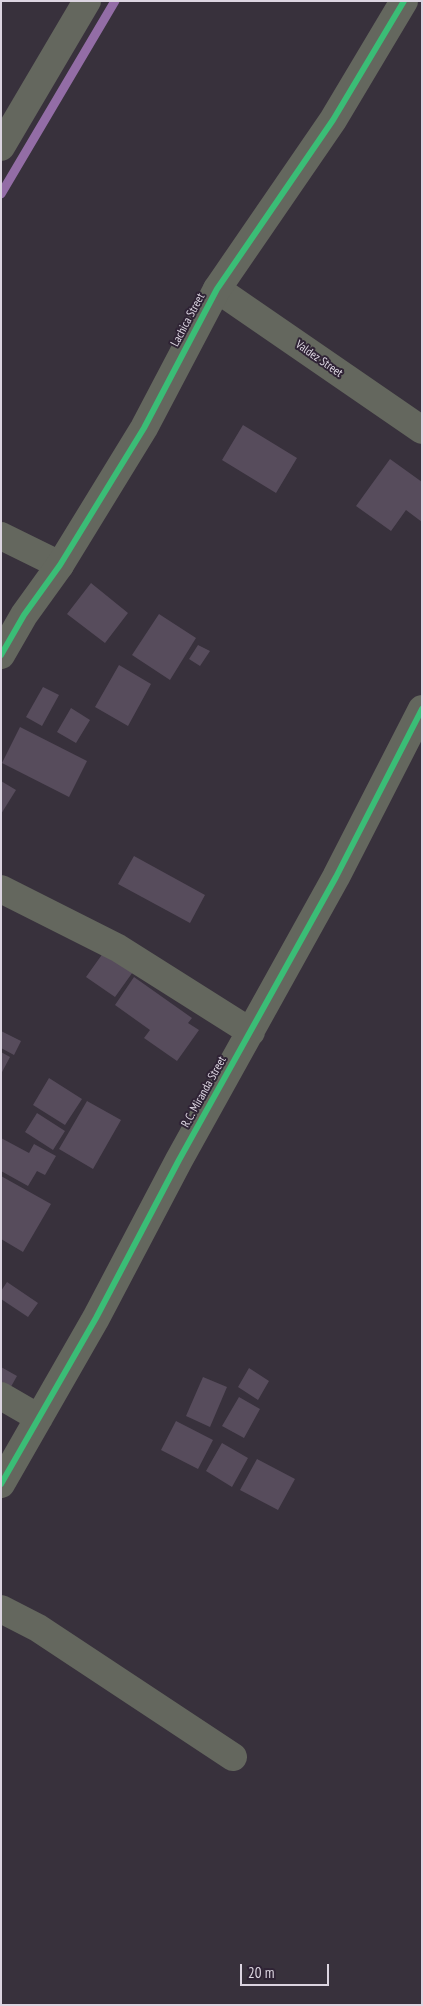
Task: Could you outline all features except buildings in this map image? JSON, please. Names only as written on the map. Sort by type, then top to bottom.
[{"type":"street","points":[[1,147],[87,1]]},
{"type":"street","name":"Lachica Street","points":[[1,655],[24,615],[60,565],[144,428],[217,289],[333,120],[404,1]]},
{"type":"street","name":"Valdez Street","points":[[217,289],[422,430]]},
{"type":"street","points":[[1,536],[60,565]]},
{"type":"street","name":"R.C. Miranda Street","points":[[1,1484],[96,1318],[179,1160],[336,877],[422,709]]},
{"type":"street","points":[[1,889],[118,948],[250,1032]]},
{"type":"street","points":[[1,1396],[39,1418]]},
{"type":"street","points":[[1,1608],[38,1628],[233,1757]]},
{"type":"waterway","points":[[1,194],[115,1]]},
{"type":"cycle path","points":[[1,655],[24,615],[60,565],[144,428],[217,289],[333,120],[404,1]]},
{"type":"cycle path","points":[[1,1484],[96,1318],[179,1160],[336,877],[422,709]]}]
